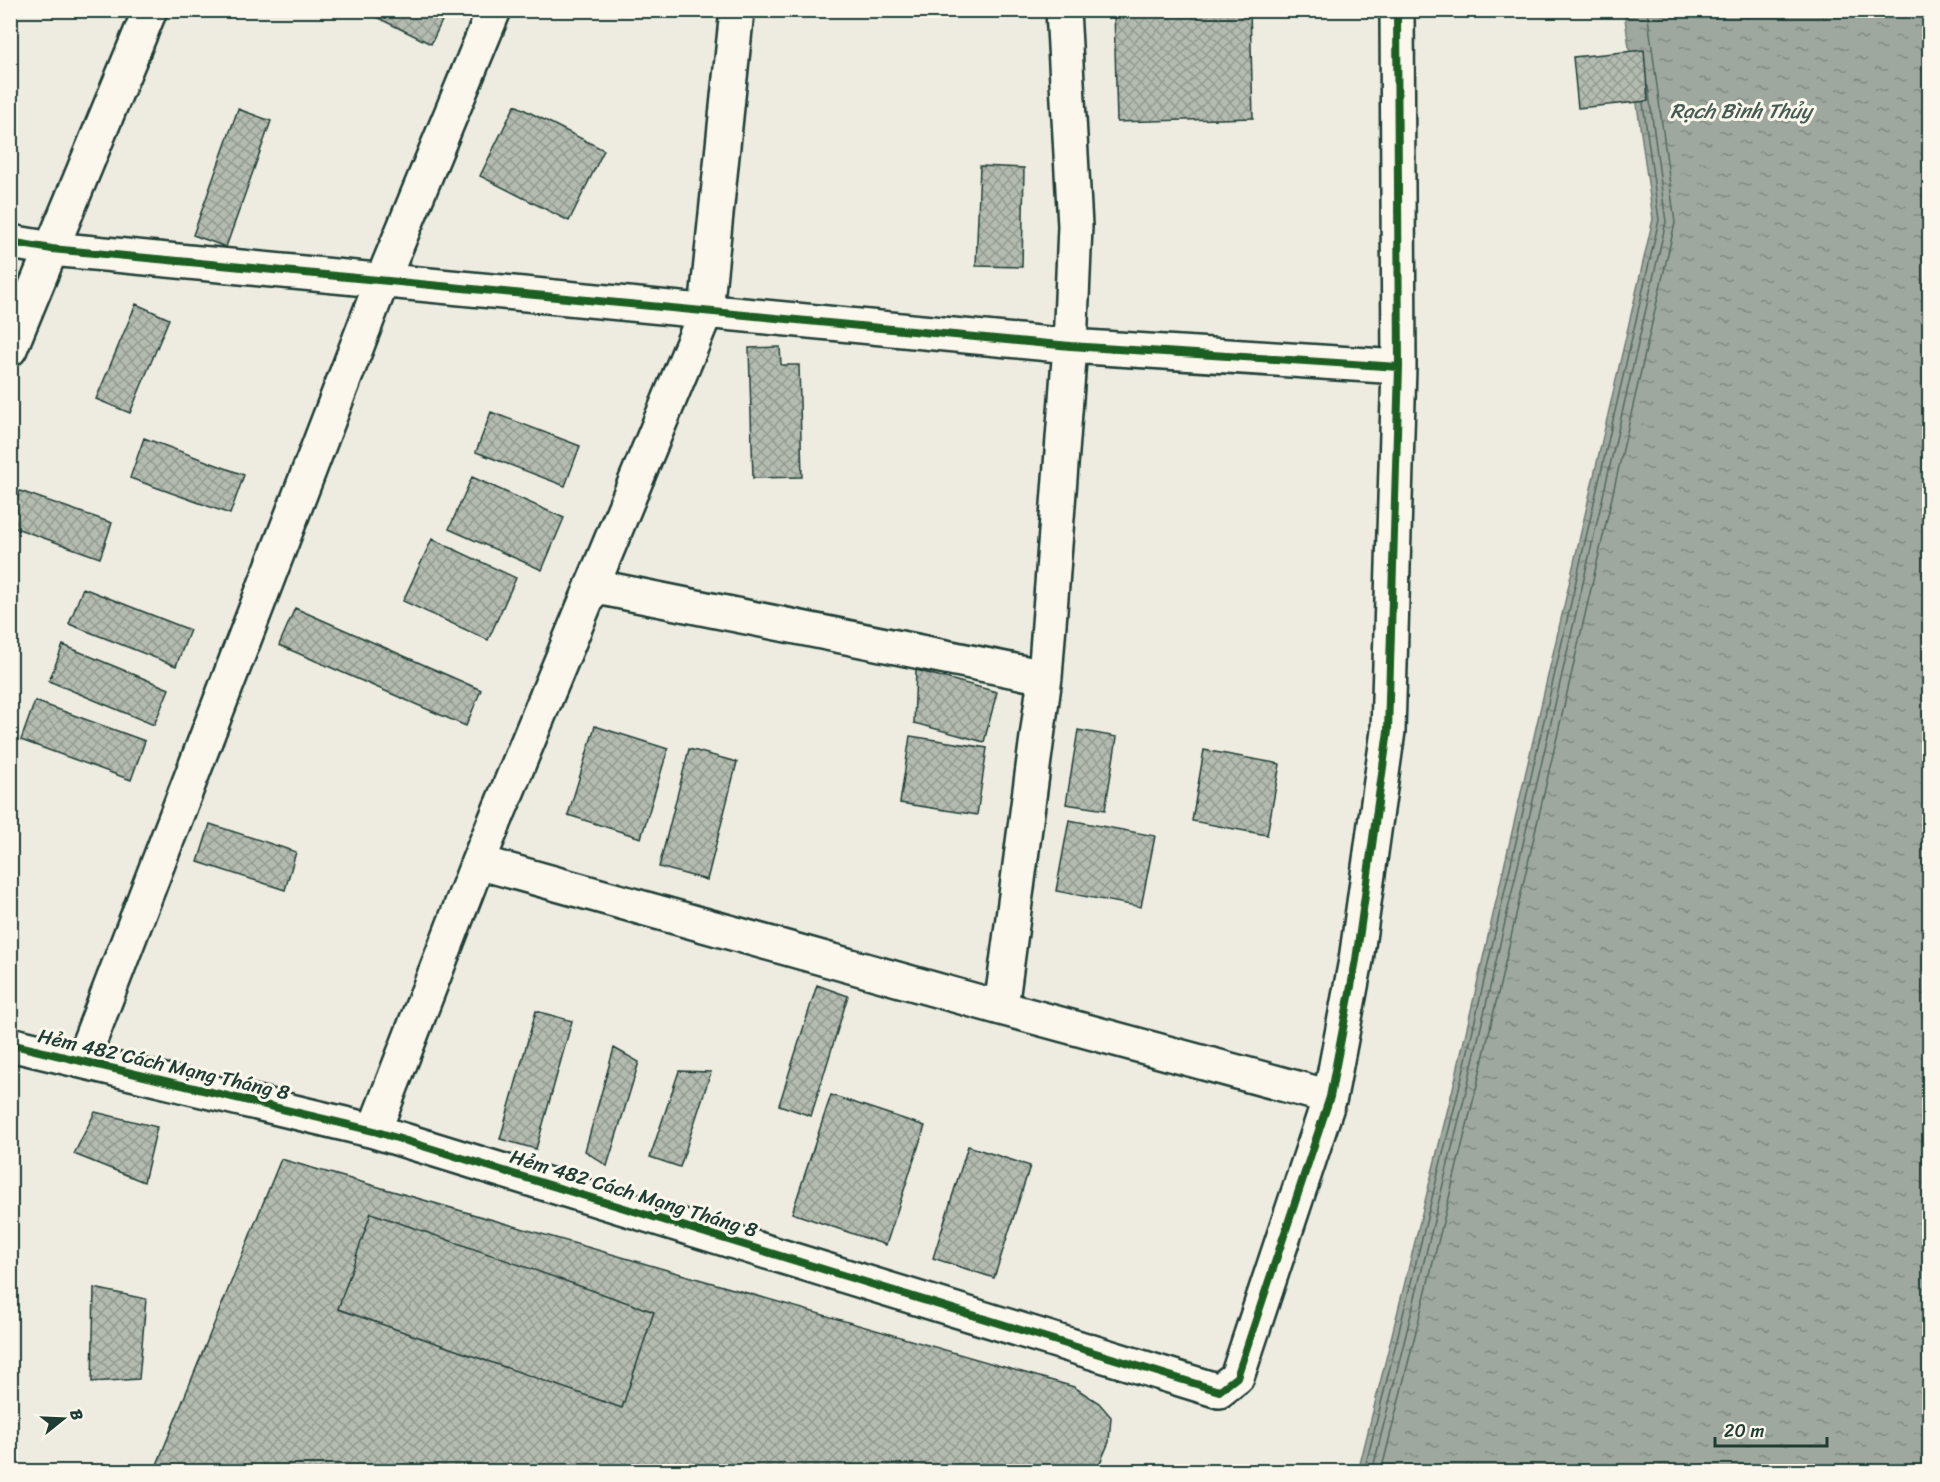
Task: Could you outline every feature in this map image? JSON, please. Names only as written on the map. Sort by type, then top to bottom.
[{"type":"street","points":[[10,349],[150,10]]},
{"type":"street","points":[[82,1061],[382,280],[494,10]]},
{"type":"street","points":[[374,1131],[478,862],[706,311],[737,10]]},
{"type":"street","points":[[1001,1008],[1045,677],[1070,346],[1076,226],[1063,10]]},
{"type":"street","points":[[478,862],[1330,1097],[1356,960],[1388,731],[1399,367],[1397,10]]},
{"type":"street","points":[[10,242],[52,249],[1070,346],[1399,367]]},
{"type":"street","points":[[592,586],[1045,677]]},
{"type":"street","name":"Hẻm 482 Cách Mạng Tháng 8","points":[[10,1044],[374,1131],[1219,1391],[1237,1377],[1330,1097]]},
{"type":"water","name":"Rạch Bình Thủy","points":[[1624,11],[1929,11],[1929,1471],[1358,1472],[1455,1080],[1653,219]]},
{"type":"building","points":[[362,10],[447,10],[431,44]]},
{"type":"building","points":[[1114,10],[1250,10],[1253,118],[1117,122]]},
{"type":"building","points":[[1644,50],[1648,101],[1578,108],[1573,57]]},
{"type":"building","points":[[515,105],[604,150],[569,221],[480,176]]},
{"type":"building","points":[[238,109],[271,121],[226,247],[193,235]]},
{"type":"building","points":[[980,166],[1024,168],[1022,267],[976,266]]},
{"type":"building","points":[[136,304],[169,319],[130,413],[96,399]]},
{"type":"building","points":[[780,347],[781,365],[799,365],[802,477],[753,478],[749,348]]},
{"type":"building","points":[[491,412],[580,446],[565,486],[476,452]]},
{"type":"building","points":[[144,438],[244,475],[230,514],[130,478]]},
{"type":"building","points":[[472,477],[564,518],[542,570],[449,529]]},
{"type":"building","points":[[20,491],[112,523],[100,558],[10,526],[10,518]]},
{"type":"building","points":[[432,539],[516,578],[488,640],[403,601]]},
{"type":"building","points":[[83,588],[190,630],[176,666],[69,624]]},
{"type":"building","points":[[295,608],[481,690],[466,726],[279,645]]},
{"type":"building","points":[[63,645],[169,689],[154,725],[49,681]]},
{"type":"building","points":[[916,670],[997,692],[984,742],[914,723]]},
{"type":"building","points":[[35,701],[145,741],[131,780],[21,740]]},
{"type":"building","points":[[595,726],[668,749],[641,838],[568,815]]},
{"type":"building","points":[[1078,730],[1117,737],[1105,810],[1066,804]]},
{"type":"building","points":[[910,736],[987,748],[977,815],[900,803]]},
{"type":"building","points":[[689,749],[737,762],[707,880],[659,867]]},
{"type":"building","points":[[1204,750],[1280,764],[1267,835],[1192,821]]},
{"type":"building","points":[[1069,820],[1155,836],[1141,907],[1056,891]]},
{"type":"building","points":[[210,824],[296,852],[285,890],[198,862]]},
{"type":"building","points":[[817,985],[848,996],[811,1116],[779,1105]]},
{"type":"building","points":[[536,1011],[572,1021],[536,1149],[500,1139]]},
{"type":"building","points":[[614,1048],[639,1062],[607,1166],[585,1151]]},
{"type":"building","points":[[679,1071],[711,1072],[680,1167],[650,1157]]},
{"type":"building","points":[[831,1095],[925,1126],[886,1245],[792,1213]]},
{"type":"building","points":[[95,1112],[157,1127],[144,1182],[74,1154]]},
{"type":"building","points":[[968,1146],[1030,1166],[994,1278],[933,1258]]},
{"type":"building","points":[[281,1159],[1074,1387],[1099,1403],[1111,1417],[1109,1442],[1096,1472],[154,1472]]},
{"type":"building","points":[[371,1213],[654,1312],[622,1408],[338,1309]]},
{"type":"building","points":[[94,1288],[146,1299],[139,1379],[92,1382]]},
{"type":"cycle path","points":[[10,1044],[374,1131],[1219,1391],[1237,1377],[1330,1097],[1356,960],[1388,731],[1399,367],[1397,10]]},
{"type":"cycle path","points":[[10,242],[52,249],[1070,346],[1399,367]]}]
